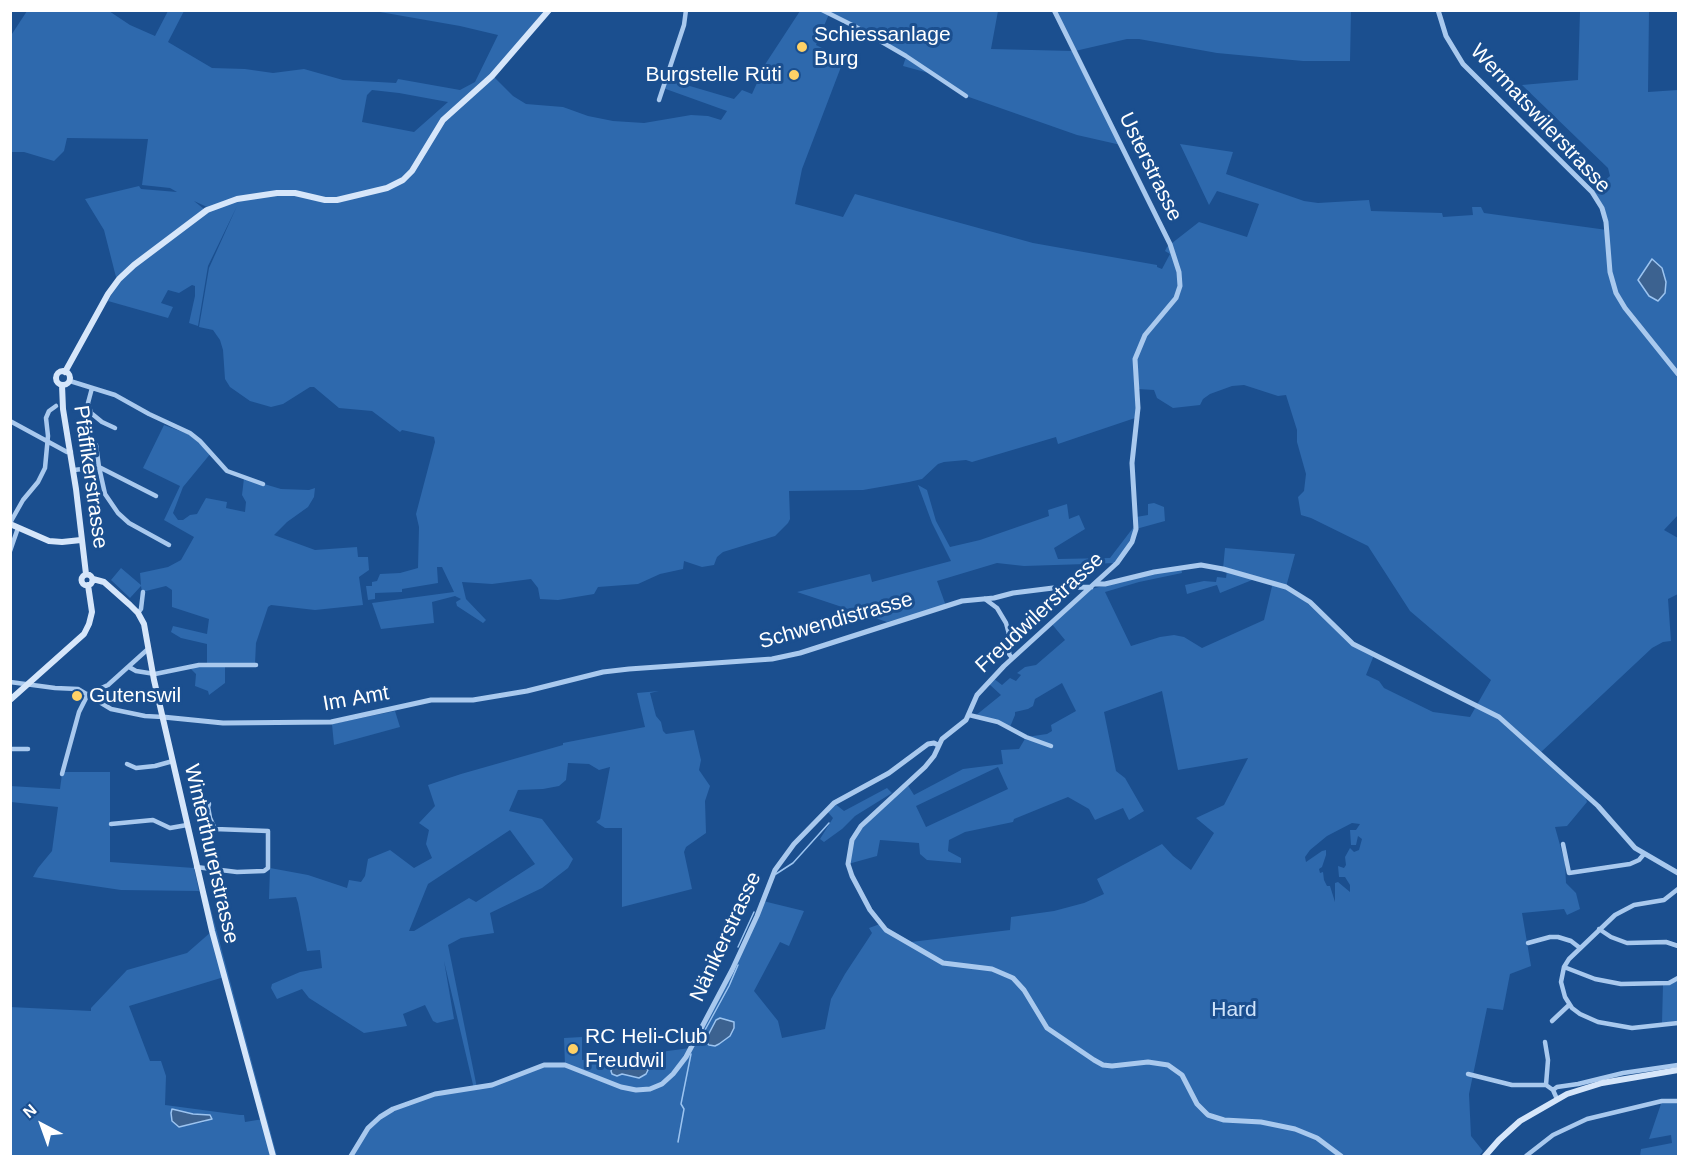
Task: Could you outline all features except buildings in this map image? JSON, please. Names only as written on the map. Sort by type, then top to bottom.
[{"type":"main road","name":"Pfäffikerstrasse","points":[[65,372],[108,294],[123,275],[207,210],[237,198],[295,193],[325,200],[343,199],[396,184],[410,173],[443,120],[492,76],[549,10]]},
{"type":"main road","name":"Pfäffikerstrasse","points":[[65,372],[60,372],[57,377],[58,382],[62,385],[63,409],[74,470],[86,574]]},
{"type":"main road","name":"Pfäffikerstrasse","points":[[62,385],[69,381],[69,375],[65,372]]},
{"type":"main road","points":[[10,524],[49,541],[62,543],[81,540]]},
{"type":"main road","points":[[88,585],[82,580],[82,576],[86,574],[104,582],[138,613]]},
{"type":"main road","points":[[88,585],[93,579]]},
{"type":"main road","points":[[10,700],[84,634],[92,612],[88,585]]},
{"type":"main road","name":"Winterthurerstrasse","points":[[138,613],[144,624],[146,651],[214,943],[273,1156]]},
{"type":"main road","points":[[1485,1156],[1512,1127],[1557,1099],[1602,1083],[1678,1070]]},
{"type":"street","points":[[659,100],[684,25],[686,10]]},
{"type":"street","points":[[822,10],[906,56],[966,96]]},
{"type":"street","name":"Usterstrasse","points":[[1054,10],[1177,262],[1180,280],[1176,298],[1145,336]]},
{"type":"street","name":"Wermatswilerstrasse","points":[[1438,10],[1446,36],[1463,64],[1592,192],[1602,208],[1606,222],[1610,272],[1616,293],[1625,308],[1678,374]]},
{"type":"street","name":"Freudwilerstrasse","points":[[1145,336],[1137,352],[1134,368],[1138,401],[1132,464],[1136,529],[1132,542],[1123,557],[1012,658],[977,695],[969,714],[938,745],[934,756],[925,767],[861,826],[852,840],[848,864],[880,924],[899,939],[934,960],[992,969],[1013,978],[1024,990],[1047,1028],[1098,1062],[1112,1066],[1148,1062],[1167,1065],[1182,1075],[1197,1104],[1208,1115],[1220,1119],[1262,1122],[1295,1129],[1317,1138],[1341,1156]]},
{"type":"street","points":[[69,381],[116,395],[149,414],[190,433],[227,471],[263,484]]},
{"type":"street","points":[[92,388],[88,403],[91,413],[102,422],[115,428]]},
{"type":"street","points":[[10,524],[22,500],[40,479],[45,468],[47,416],[56,406]]},
{"type":"street","points":[[10,421],[67,452],[71,452]]},
{"type":"street","points":[[96,445],[105,494],[116,511],[129,523],[170,545]]},
{"type":"street","points":[[74,470],[99,467],[156,496]]},
{"type":"street","points":[[11,549],[18,528]]},
{"type":"street","name":"Schwendistrasse","points":[[553,685],[603,672],[741,663],[786,656],[962,601],[1053,588],[1101,585],[1154,572],[1201,565],[1286,587],[1310,602],[1353,644],[1499,717],[1592,800],[1628,842],[1678,873]]},
{"type":"street","points":[[138,613],[141,609],[143,592]]},
{"type":"street","points":[[997,608],[1000,597]]},
{"type":"street","points":[[985,599],[997,608],[1008,628],[1009,652],[1012,658]]},
{"type":"street","points":[[62,774],[80,712],[88,694],[104,688],[146,651]]},
{"type":"street","points":[[129,667],[136,671],[151,673],[181,670],[199,665],[256,665]]},
{"type":"street","points":[[10,682],[78,689],[116,711],[163,717]]},
{"type":"street","name":"Im Amt","points":[[163,717],[222,723],[331,722],[431,700],[473,700],[553,685]]},
{"type":"street","points":[[969,714],[998,722],[1026,737],[1051,746]]},
{"type":"street","name":"Nänikerstrasse","points":[[351,1156],[368,1128],[393,1109],[435,1094],[492,1085],[544,1065],[565,1065],[621,1087],[636,1090],[650,1089],[662,1084],[680,1065],[701,1029],[746,941],[775,870],[794,844],[834,803],[889,773],[928,744],[938,745]]},
{"type":"street","points":[[10,749],[28,749]]},
{"type":"street","points":[[127,764],[136,768],[173,761]]},
{"type":"street","points":[[196,867],[237,872],[264,871],[268,868],[268,831],[214,829],[209,804]]},
{"type":"street","points":[[111,824],[153,820],[170,828],[187,825]]},
{"type":"street","points":[[1563,844],[1569,873],[1630,864],[1644,854]]},
{"type":"street","points":[[1678,889],[1664,900],[1637,904],[1622,910],[1599,929],[1569,959],[1564,968],[1562,986],[1569,1005],[1587,1018],[1619,1027],[1640,1028],[1678,1023]]},
{"type":"street","points":[[1599,929],[1627,943],[1666,942],[1678,946]]},
{"type":"street","points":[[1528,943],[1558,938],[1571,941],[1580,948]]},
{"type":"street","points":[[1564,968],[1592,978],[1621,984],[1669,983],[1678,978]]},
{"type":"street","points":[[1552,1021],[1569,1005]]},
{"type":"street","points":[[1545,1042],[1548,1060],[1546,1085]]},
{"type":"street","points":[[1553,1090],[1557,1087],[1628,1072],[1678,1065]]},
{"type":"street","points":[[1468,1074],[1512,1085],[1546,1085],[1553,1090],[1557,1099]]},
{"type":"street","points":[[1526,1156],[1557,1132],[1587,1119],[1662,1101],[1678,1101]]},
{"type":"green space","name":"Hard","points":[[27,11],[109,11],[130,25],[155,36],[168,11],[184,11],[168,42],[212,68],[273,73],[304,69],[343,80],[396,83],[398,79],[460,90],[475,82],[498,35],[380,11],[549,11],[493,76],[513,96],[526,104],[563,107],[588,116],[613,121],[644,123],[691,115],[708,116],[721,120],[727,111],[663,88],[666,79],[734,99],[742,90],[752,94],[766,63],[800,11],[998,11],[991,49],[1073,51],[1054,11],[1351,11],[1350,61],[1303,61],[1217,53],[1139,39],[1127,39],[1075,51],[1121,145],[1077,135],[966,96],[936,75],[903,66],[906,57],[829,14],[816,45],[844,59],[802,169],[795,204],[843,217],[855,194],[1033,243],[1157,265],[1162,269],[1170,254],[1165,251],[1167,247],[1199,222],[1247,237],[1259,204],[1217,191],[1209,205],[1180,144],[1233,152],[1226,174],[1304,201],[1318,203],[1369,200],[1371,211],[1442,213],[1443,217],[1473,215],[1472,207],[1481,207],[1484,213],[1607,230],[1606,222],[1592,192],[1610,176],[1608,168],[1522,85],[1578,80],[1580,11],[1649,11],[1648,92],[1678,90],[1678,515],[1664,530],[1678,538],[1678,594],[1668,599],[1671,641],[1663,642],[1652,648],[1540,753],[1584,793],[1587,802],[1567,826],[1555,827],[1565,863],[1566,883],[1576,893],[1580,909],[1567,915],[1564,909],[1522,913],[1531,966],[1510,974],[1503,1010],[1487,1008],[1469,1094],[1471,1136],[1483,1151],[1479,1156],[351,1156],[358,1142],[380,1117],[425,1097],[474,1089],[444,961],[454,1019],[437,1023],[433,1021],[425,1005],[403,1014],[407,1026],[364,1033],[309,998],[302,989],[277,999],[271,988],[272,984],[300,972],[322,968],[320,950],[307,951],[296,897],[269,899],[270,868],[308,875],[347,888],[349,880],[361,882],[365,876],[368,859],[390,850],[414,868],[432,858],[426,844],[429,830],[419,823],[435,806],[428,785],[563,745],[563,743],[645,727],[637,693],[659,691],[650,693],[656,716],[666,734],[694,730],[701,760],[699,770],[710,786],[705,801],[706,833],[686,847],[684,852],[692,889],[622,907],[622,828],[605,828],[596,822],[600,819],[610,767],[599,770],[589,764],[568,763],[566,780],[559,786],[518,790],[509,811],[542,819],[573,859],[568,868],[542,888],[490,913],[494,933],[461,938],[448,945],[477,1088],[535,1068],[565,1065],[564,1038],[582,1037],[582,1060],[690,1048],[715,1004],[763,901],[804,911],[789,946],[780,942],[754,991],[778,1021],[782,1038],[825,1029],[831,999],[872,933],[869,928],[880,924],[911,942],[1010,930],[1011,917],[1054,911],[1084,903],[1104,894],[1097,879],[1162,844],[1191,870],[1214,833],[1196,818],[1224,805],[1248,758],[1178,770],[1162,691],[1104,712],[1116,771],[1125,778],[1144,811],[1129,820],[1123,808],[1095,820],[1089,809],[1068,797],[1014,819],[1013,822],[965,832],[949,840],[948,851],[961,858],[961,863],[927,860],[920,854],[919,843],[880,840],[877,856],[848,864],[856,834],[907,784],[914,795],[963,769],[1003,764],[1001,750],[1019,749],[1026,737],[1047,734],[1052,731],[1051,725],[1076,711],[1062,683],[1035,699],[1033,706],[1015,712],[1010,727],[975,716],[1001,695],[988,683],[993,678],[1002,685],[1010,678],[1016,681],[1021,675],[1017,673],[1025,667],[1036,665],[1065,640],[1051,623],[1091,589],[1181,567],[1182,573],[1105,592],[1131,646],[1174,635],[1184,637],[1202,648],[1264,620],[1273,582],[1257,578],[1220,593],[1217,585],[1187,594],[1185,585],[1204,581],[1216,582],[1217,577],[1226,578],[1227,570],[1223,569],[1225,548],[1295,554],[1286,587],[1295,592],[1339,632],[1374,655],[1366,675],[1379,681],[1384,688],[1433,712],[1470,717],[1491,680],[1410,611],[1368,546],[1301,515],[1298,497],[1304,491],[1306,474],[1297,442],[1297,430],[1286,395],[1278,396],[1244,385],[1232,386],[1210,394],[1203,399],[1200,405],[1173,408],[1157,398],[1154,390],[1138,389],[1138,417],[1058,444],[1056,437],[972,462],[966,460],[944,462],[938,464],[922,479],[909,482],[863,490],[789,491],[790,519],[775,536],[723,552],[717,557],[714,565],[702,567],[684,561],[683,569],[660,574],[638,584],[598,587],[594,594],[558,600],[540,599],[538,588],[531,579],[492,584],[462,582],[466,599],[486,620],[483,623],[457,606],[456,602],[461,599],[455,596],[432,602],[434,623],[381,629],[372,603],[454,592],[442,567],[437,567],[438,583],[402,589],[402,592],[375,593],[375,599],[368,600],[366,586],[372,586],[372,582],[377,581],[380,574],[400,573],[418,568],[419,527],[416,514],[435,442],[434,437],[402,430],[400,432],[372,411],[339,408],[314,387],[310,387],[283,404],[271,407],[250,401],[230,387],[225,379],[220,340],[213,330],[199,327],[209,268],[237,206],[208,266],[198,326],[189,323],[195,296],[195,286],[192,285],[179,293],[168,290],[161,303],[173,307],[168,318],[108,301],[118,283],[128,273],[207,207],[194,201],[204,209],[116,277],[104,230],[85,199],[139,186],[141,189],[177,192],[170,188],[142,185],[148,139],[67,138],[64,151],[54,161],[24,152],[11,152],[10,37]],"holes":[[[372,90],[448,102],[414,132],[362,122],[367,95]],[[998,767],[1008,789],[926,827],[916,806]],[[1352,823],[1360,824],[1356,830],[1350,830],[1351,845],[1356,845],[1358,836],[1362,839],[1359,850],[1354,852],[1350,848],[1345,857],[1346,865],[1344,868],[1338,866],[1339,877],[1345,877],[1350,885],[1350,892],[1338,882],[1335,883],[1335,902],[1330,886],[1327,886],[1323,872],[1320,873],[1319,869],[1322,867],[1326,850],[1306,862],[1305,857],[1327,836]],[[510,830],[535,864],[476,902],[469,898],[414,931],[409,931],[428,884]]]},
{"type":"green space","points":[[164,425],[188,434],[211,453],[183,487],[173,513],[178,520],[197,514],[206,498],[227,502],[226,508],[245,512],[246,502],[242,495],[244,478],[281,489],[309,490],[315,488],[314,497],[308,507],[274,535],[315,550],[357,547],[358,557],[368,557],[369,570],[359,577],[363,605],[315,610],[271,605],[268,607],[256,643],[255,664],[225,666],[225,683],[209,695],[208,691],[195,686],[196,674],[191,669],[207,663],[207,644],[181,638],[171,632],[173,626],[207,634],[209,619],[172,607],[172,590],[166,586],[142,592],[141,586],[130,598],[111,580],[121,568],[141,585],[140,573],[168,567],[181,560],[194,537],[164,520],[180,486],[143,468]]},
{"type":"green space","points":[[918,485],[927,490],[936,521],[950,547],[980,540],[1049,516],[1048,510],[1067,504],[1069,519],[1079,515],[1085,529],[1054,548],[1058,559],[1110,558],[1136,524],[1136,517],[1148,515],[1148,504],[1154,503],[1164,507],[1165,521],[1136,529],[1117,563],[1024,566],[997,563],[937,581],[946,606],[887,622],[797,592],[870,574],[872,582],[951,561],[932,523]]},
{"type":"green space","points":[[395,711],[400,727],[334,745],[332,724]]},
{"type":"green space","points":[[64,772],[110,772],[110,862],[194,868],[199,891],[121,890],[33,877],[52,851],[58,807],[11,802],[10,786],[60,789]]},
{"type":"green space","points":[[887,788],[892,793],[855,816],[824,842],[820,839],[833,818],[826,810],[834,803],[844,811]]},
{"type":"green space","points":[[202,894],[207,895],[277,1156],[11,1156],[10,1007],[91,1011],[91,1008],[127,970],[187,953],[211,932]],"holes":[[[224,977],[263,1119],[245,1122],[244,1115],[165,1105],[166,1076],[161,1061],[150,1061],[129,1006]],[[172,1109],[193,1114],[210,1115],[205,1122],[179,1127],[172,1121]]]},
{"type":"green space","points":[[1678,981],[1678,1021],[1662,1023],[1663,985]]},
{"type":"green space","points":[[1662,1101],[1678,1101],[1678,1156],[1640,1156],[1641,1149],[1672,1143],[1671,1135],[1649,1139]]},
{"type":"shaded area","points":[[1652,259],[1662,268],[1666,282],[1665,293],[1658,301],[1649,296],[1638,280]]},
{"type":"shaded area","points":[[720,1018],[734,1022],[734,1028],[730,1036],[719,1044],[709,1045],[705,1041],[716,1020]]},
{"type":"shaded area","points":[[626,1063],[644,1066],[648,1070],[639,1078],[612,1074],[613,1066]]},
{"type":"shaded area","points":[[172,1109],[210,1115],[212,1119],[179,1127],[172,1121]]},
{"type":"waterway","points":[[776,874],[793,863],[829,823]]},
{"type":"waterway","points":[[738,947],[754,912]]},
{"type":"waterway","points":[[699,1041],[738,965]]},
{"type":"waterway","points":[[678,1142],[684,1109],[681,1104],[691,1054]]},
{"type":"place","name":"Schiessanlage Burg","points":[[802,47]]},
{"type":"place","name":"Burgstelle Rüti","points":[[794,75]]},
{"type":"place","name":"Gutenswil","points":[[77,696]]},
{"type":"place","name":"RC Heli-Club Freudwil","points":[[573,1049]]}]
